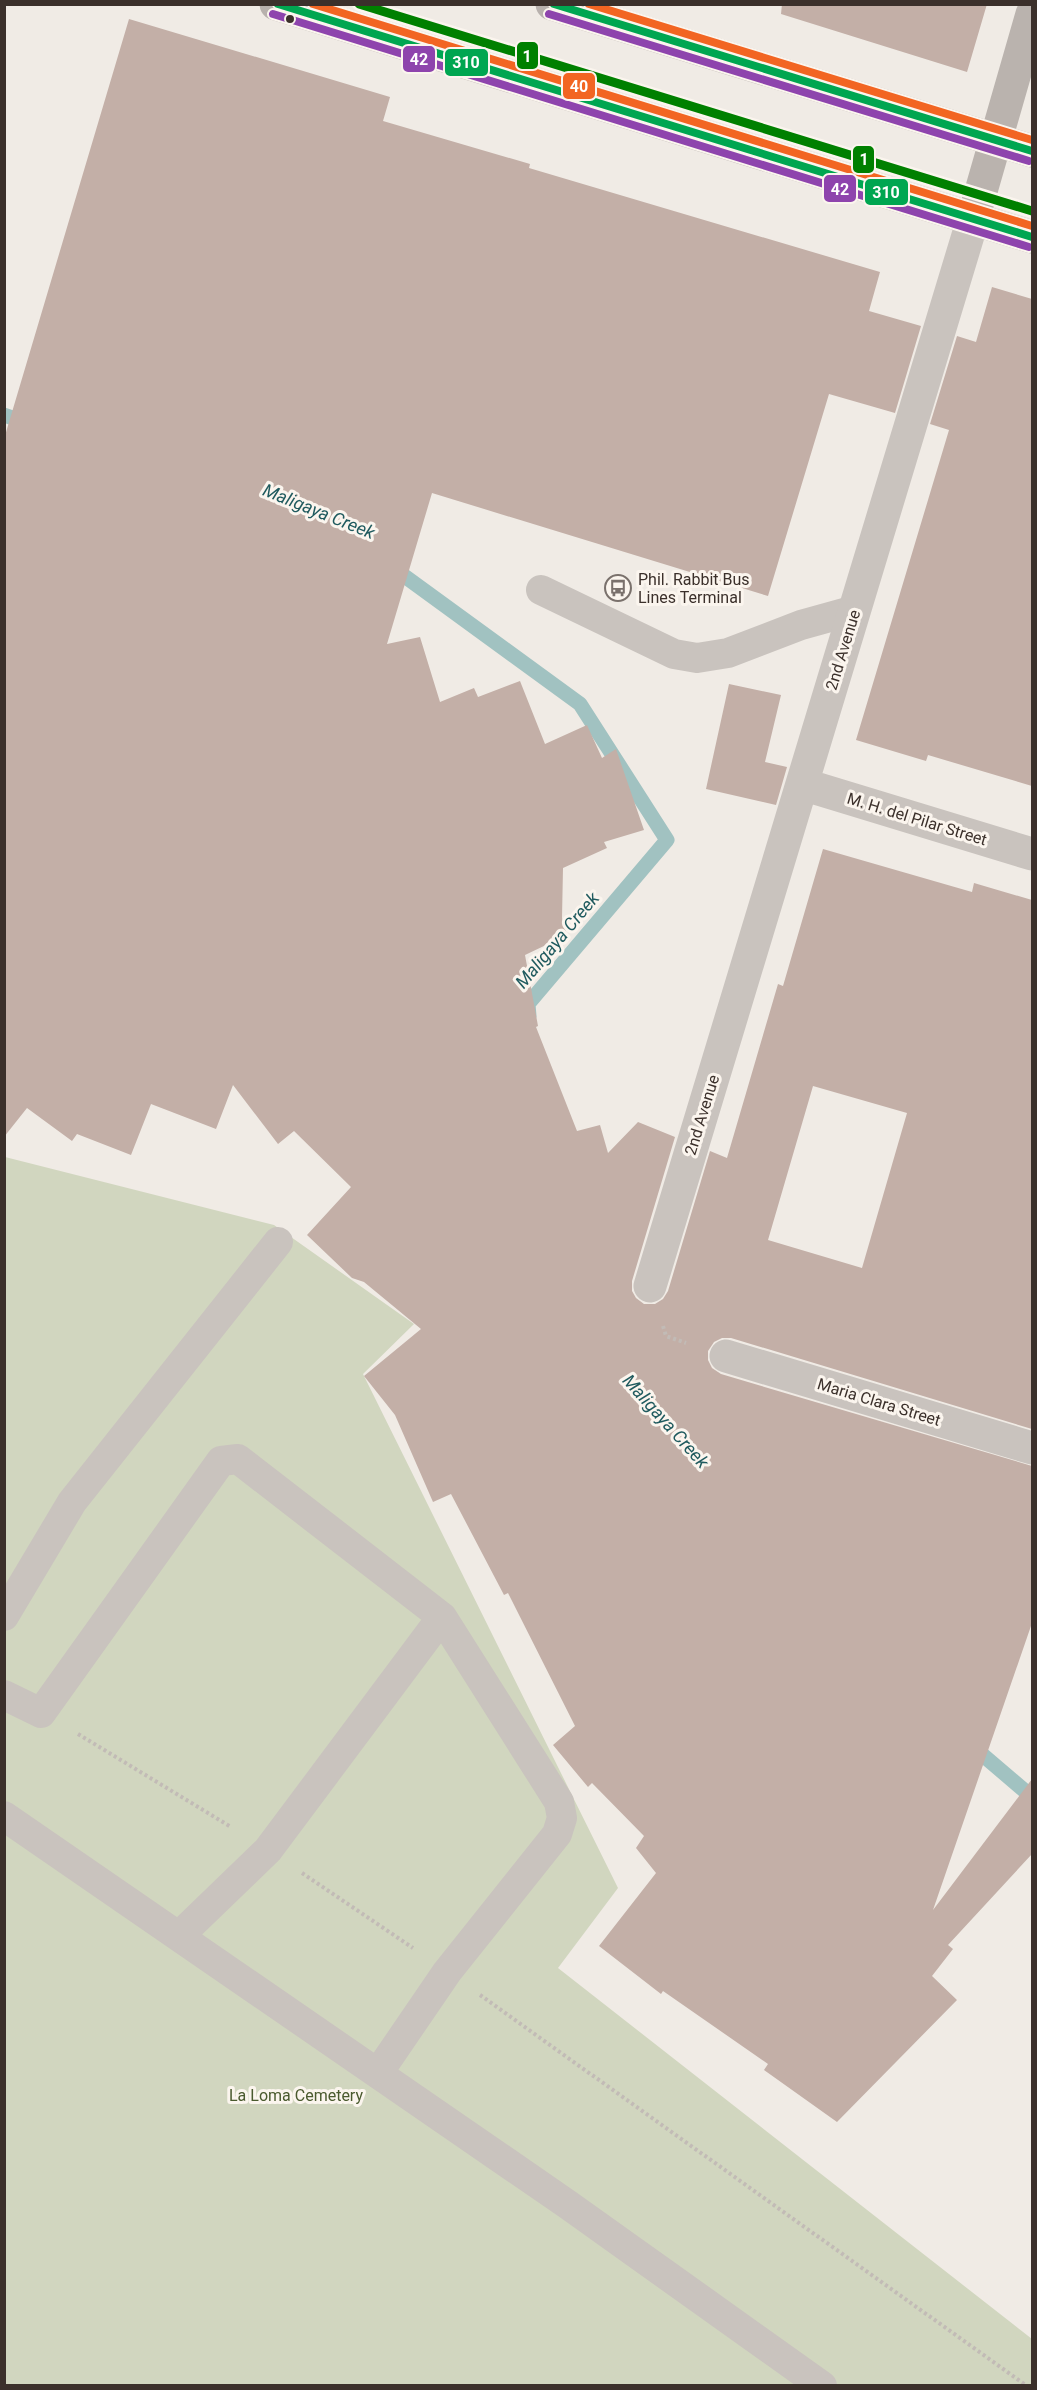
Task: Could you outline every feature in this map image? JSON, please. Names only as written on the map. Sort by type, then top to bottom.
[{"type":"main road","points":[[276,4],[1032,237]]},
{"type":"main road","points":[[552,4],[1032,151]]},
{"type":"street","name":"2nd Avenue","points":[[650,1286],[973,219],[1032,14]]},
{"type":"street","name":"M. H. del Pilar Street","points":[[802,784],[1032,854]]},
{"type":"street","name":"Maria Clara Street","points":[[726,1356],[1032,1448]]},
{"type":"lane","points":[[542,590],[674,654],[697,658],[728,653],[801,625],[855,610]]},
{"type":"lane","points":[[4,1616],[72,1502],[278,1242]]},
{"type":"lane","points":[[4,1695],[41,1713],[221,1461],[238,1459],[442,1617],[559,1802],[562,1818],[557,1834],[447,1972],[378,2073]]},
{"type":"lane","points":[[179,1936],[268,1850],[442,1617]]},
{"type":"lane","points":[[4,1816],[378,2073],[822,2385]]},
{"type":"path","points":[[650,1286],[666,1336],[726,1356]]},
{"type":"path","points":[[41,1713],[268,1850],[447,1972],[1027,2385]]},
{"type":"green space","name":"La Loma Cemetery","points":[[5,1157],[274,1225],[414,1324],[363,1374],[618,1888],[558,1968],[1032,2339],[1032,2386],[5,2386]]},
{"type":"building","points":[[782,4],[987,4],[967,72],[781,14]]},
{"type":"building","points":[[129,19],[390,97],[383,121],[530,164],[529,168],[880,272],[869,311],[921,326],[895,413],[829,394],[768,596],[432,493],[387,644],[420,637],[440,702],[474,688],[478,697],[520,681],[545,744],[587,725],[602,758],[616,749],[644,830],[604,842],[607,848],[563,868],[562,918],[567,935],[525,955],[538,1026],[536,1027],[577,1131],[600,1125],[608,1153],[638,1122],[675,1137],[632,1281],[632,1291],[636,1298],[644,1304],[655,1304],[663,1299],[668,1291],[710,1151],[727,1158],[778,984],[783,986],[823,849],[972,892],[974,883],[1032,900],[1032,1429],[731,1338],[722,1338],[714,1342],[708,1351],[708,1360],[712,1368],[721,1374],[1032,1466],[1032,1623],[933,1910],[1032,1779],[1032,1854],[948,1945],[953,1949],[932,1976],[957,2000],[837,2122],[764,2070],[768,2064],[663,1991],[661,1994],[599,1946],[656,1873],[636,1848],[644,1836],[592,1783],[588,1787],[553,1745],[575,1726],[508,1593],[504,1595],[451,1494],[433,1502],[395,1415],[364,1376],[421,1329],[364,1282],[352,1278],[307,1235],[351,1187],[294,1131],[278,1144],[233,1085],[216,1129],[151,1104],[131,1155],[77,1134],[72,1141],[27,1108],[4,1137],[4,439]],"holes":[[[813,1086],[907,1113],[862,1268],[768,1240]]]},
{"type":"building","points":[[992,287],[1032,299],[1032,786],[928,755],[926,761],[856,740],[949,430],[930,424],[957,336],[976,342]]},
{"type":"building","points":[[729,684],[781,695],[765,762],[787,767],[776,805],[706,789]]},
{"type":"waterway","name":"Maligaya Creek","points":[[4,415],[30,424]]},
{"type":"waterway","name":"Maligaya Creek","points":[[392,567],[580,704],[667,840],[528,1004],[529,1016]]},
{"type":"waterway","name":"Maligaya Creek","points":[[971,1745],[1032,1797]]},
{"type":"transit line","name":"310","points":[[278,4],[1032,237]]},
{"type":"transit line","name":"40","points":[[313,4],[1032,226]]},
{"type":"transit line","name":"1","points":[[359,4],[1032,211]]},
{"type":"transit line","name":"310","points":[[554,4],[1032,151]]},
{"type":"transit line","name":"40","points":[[589,4],[1032,140]]},
{"type":"transit line","name":"42","points":[[273,14],[1029,247]]},
{"type":"transit line","name":"42","points":[[549,14],[1029,161]]},
{"type":"place","name":"Phil. Rabbit Bus Lines Terminal","points":[[618,588]]}]
